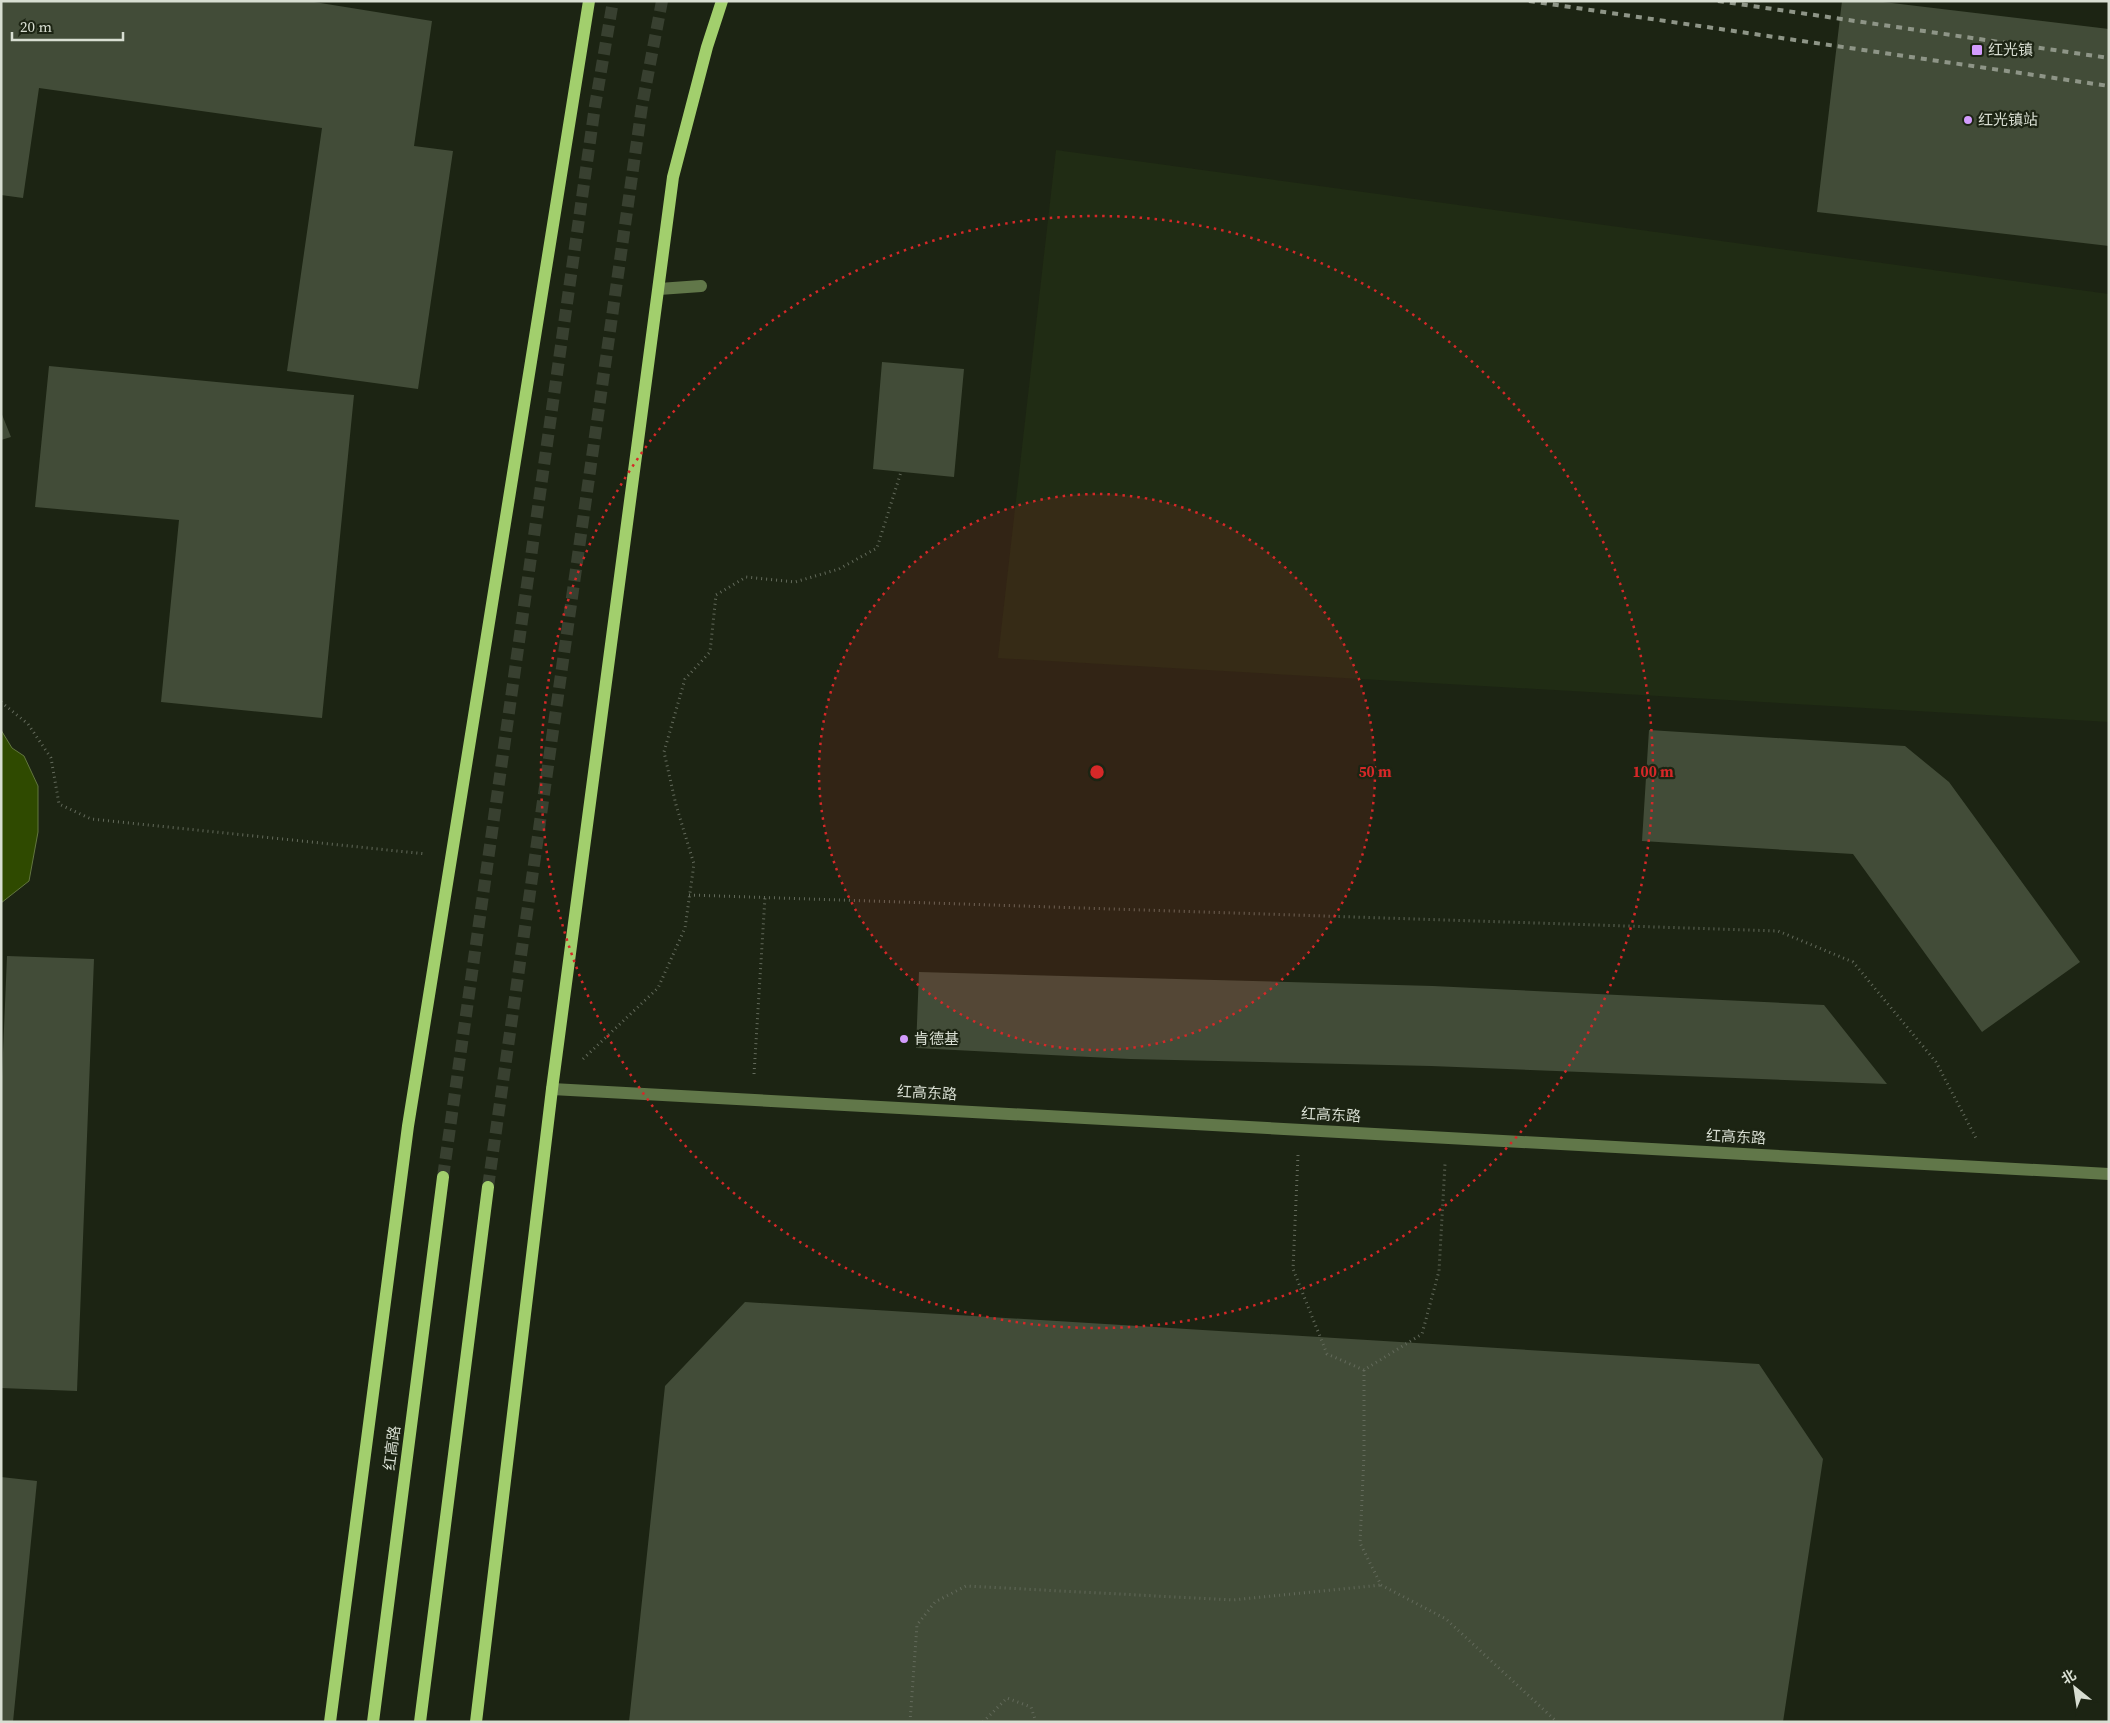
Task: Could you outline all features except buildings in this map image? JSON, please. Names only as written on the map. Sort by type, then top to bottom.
[{"type":"main road","points":[[330,1722],[408,1126],[589,1]]},
{"type":"main road","points":[[476,1722],[552,1089],[674,176],[707,47],[722,1]]},
{"type":"main road","name":"红高路","points":[[373,1722],[443,1177]]},
{"type":"main road","points":[[420,1722],[488,1186]]},
{"type":"street","points":[[658,289],[701,286]]},
{"type":"street","name":"红高东路","points":[[552,1089],[2109,1174]]},
{"type":"path","points":[[552,1089],[658,988],[685,928],[694,864],[676,805],[664,752],[685,679],[710,652],[716,595],[746,577],[796,582],[839,569],[877,548],[901,472]]},
{"type":"path","points":[[1,702],[28,724],[51,758],[59,804],[91,819],[451,856]]},
{"type":"path","points":[[689,895],[1778,931],[1853,962],[1936,1062],[1990,1168]]},
{"type":"path","points":[[752,1100],[765,897]]},
{"type":"path","points":[[1299,1129],[1293,1269],[1328,1354],[1364,1370]]},
{"type":"path","points":[[1364,1370],[1422,1334],[1439,1271],[1447,1138]]},
{"type":"path","points":[[1364,1370],[1364,1455],[1360,1543],[1381,1585]]},
{"type":"path","points":[[910,1722],[917,1625],[935,1602],[966,1586],[1233,1600],[1381,1585],[1446,1619],[1556,1722]]},
{"type":"path","points":[[983,1722],[1007,1698],[1031,1707],[1036,1722]]},
{"type":"shaded area","points":[[1056,150],[2109,294],[2109,722],[998,658]]},
{"type":"shaded area","points":[[1,730],[12,748],[24,756],[38,786],[38,832],[29,881],[1,903]]},
{"type":"tunnel","points":[[443,1177],[595,106],[613,1]]},
{"type":"tunnel","points":[[488,1187],[642,106],[662,1]]},
{"type":"railway","points":[[1529,1],[2109,86]]},
{"type":"railway","points":[[1718,1],[2109,58]]},
{"type":"place","name":"红光镇","points":[[1977,50]]},
{"type":"place","name":"红光镇站","points":[[1968,120]]},
{"type":"place","name":"肯德基","points":[[904,1039]]}]
